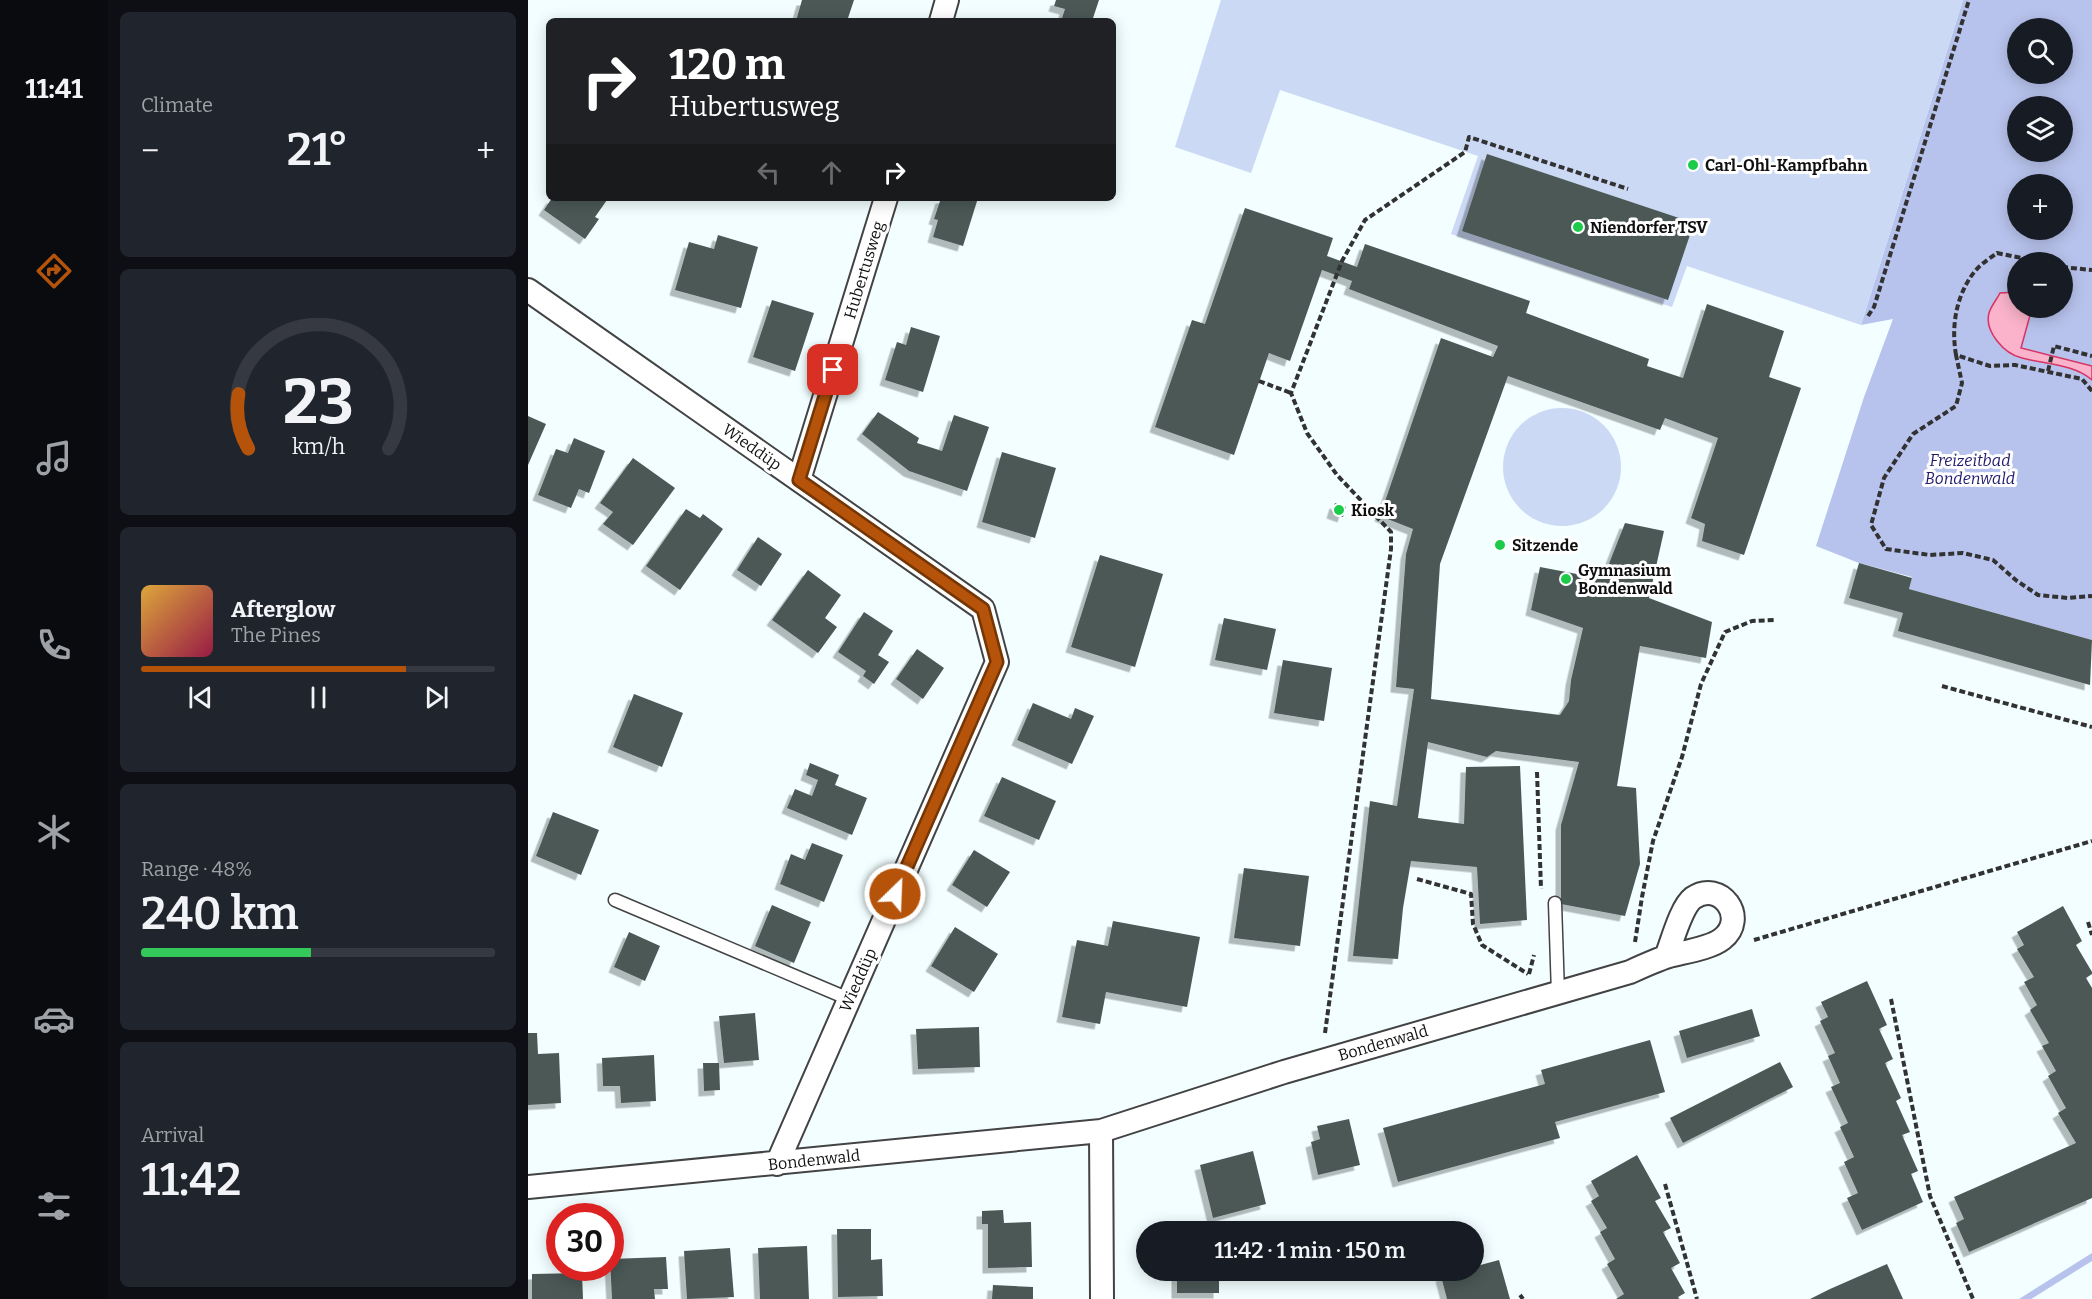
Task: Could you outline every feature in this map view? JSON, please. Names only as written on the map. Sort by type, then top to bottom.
[{"type":"street","points":[[942,18],[948,0]]},
{"type":"street","name":"Hubertusweg","points":[[799,480],[885,201]]},
{"type":"street","name":"Wieddüp","points":[[528,290],[983,609],[997,662],[777,1164]]},
{"type":"street","points":[[1666,957],[1686,908],[1693,898],[1704,894],[1721,896],[1731,906],[1734,918],[1730,931],[1714,943]]},
{"type":"street","name":"Bondenwald","points":[[528,1187],[1101,1131],[1322,1061],[1558,994],[1714,943]]},
{"type":"street","points":[[1101,1131],[1102,1299]]},
{"type":"lane","points":[[615,900],[849,999]]},
{"type":"lane","points":[[1555,903],[1558,994]]},
{"type":"path","points":[[1868,316],[1874,307],[1970,0]]},
{"type":"path","points":[[1322,1061],[1357,786],[1391,549],[1391,532],[1337,475],[1307,433],[1291,393],[1342,261],[1365,220],[1465,152],[1470,136],[1628,189]]},
{"type":"path","points":[[2007,255],[1997,253],[1976,270],[1956,306],[1954,342],[1962,383],[1956,406],[1913,434],[1884,477],[1871,525],[1886,549],[1930,555],[1963,553],[1993,560],[2017,581],[2038,595],[2068,598],[2092,596]]},
{"type":"path","points":[[2073,268],[2092,270]]},
{"type":"path","points":[[2048,371],[2054,346],[2092,356]]},
{"type":"path","points":[[1956,355],[1990,366],[2015,365],[2082,379],[2092,391]]},
{"type":"path","points":[[1259,381],[1291,393]]},
{"type":"path","points":[[1636,969],[1635,937],[1653,841],[1682,757],[1701,684],[1725,632],[1752,621],[1775,620]]},
{"type":"path","points":[[1942,686],[2092,727]]},
{"type":"path","points":[[1714,943],[1753,940],[2092,841]]},
{"type":"path","points":[[1417,879],[1471,894],[1473,924],[1482,945],[1529,974]]},
{"type":"path","points":[[2088,922],[2092,935]]},
{"type":"path","points":[[1891,999],[1930,1196],[1973,1299]]},
{"type":"path","points":[[1665,1184],[1697,1299]]},
{"type":"green space","name":"Freizeitbad Bondenwald","points":[[1963,0],[2092,0],[2092,640],[1909,589],[1912,577],[1859,563],[1816,546],[1864,397],[1893,319],[1861,325]]},
{"type":"green space","points":[[2092,1253],[2092,1261],[2031,1299],[2019,1299]]},
{"type":"shaded area","name":"Carl-Ohl-Kampfbahn","points":[[1221,0],[1963,0],[1861,325],[1687,266],[1672,307],[1451,234],[1478,156],[1280,90],[1251,173],[1175,147]]},
{"type":"shaded area","points":[[2000,293],[2007,293],[2007,318],[2029,318],[2021,348],[2092,366],[2092,380],[2068,368],[2015,356],[2002,347],[1992,334],[1988,320],[1990,310]]},
{"type":"shaded area","points":[[1562,408],[1585,413],[1604,425],[1616,444],[1621,467],[1616,490],[1604,509],[1585,521],[1562,526],[1539,521],[1520,509],[1508,490],[1503,467],[1508,444],[1520,425],[1539,413]]},
{"type":"building","points":[[802,0],[854,0],[848,18],[797,18]]},
{"type":"building","points":[[1056,0],[1099,0],[1093,18],[1062,18],[1065,9],[1054,6]]},
{"type":"building","name":"Niendorfer TSV","points":[[1487,154],[1694,223],[1668,300],[1462,231]]},
{"type":"building","points":[[550,201],[606,201],[595,217],[599,219],[585,239],[544,210]]},
{"type":"building","points":[[940,201],[977,201],[963,246],[933,237],[938,220],[934,219]]},
{"type":"building","points":[[1245,208],[1333,238],[1327,256],[1357,267],[1365,244],[1530,301],[1526,313],[1649,359],[1647,366],[1683,378],[1707,304],[1784,331],[1769,377],[1801,388],[1744,555],[1702,541],[1705,524],[1691,518],[1718,438],[1665,418],[1660,430],[1508,376],[1440,564],[1431,699],[1560,715],[1569,701],[1571,680],[1583,628],[1531,610],[1540,567],[1603,579],[1625,523],[1664,531],[1649,598],[1712,622],[1706,658],[1640,646],[1617,786],[1636,788],[1640,864],[1625,916],[1561,904],[1561,825],[1579,762],[1496,751],[1487,757],[1428,742],[1418,818],[1464,824],[1466,767],[1520,766],[1527,920],[1480,924],[1477,867],[1411,861],[1398,959],[1353,956],[1370,801],[1397,806],[1414,689],[1396,687],[1406,554],[1413,529],[1380,516],[1441,338],[1493,357],[1498,346],[1349,289],[1352,281],[1322,270],[1290,361],[1269,353],[1234,455],[1155,427],[1192,320],[1205,324]]},
{"type":"building","points":[[718,235],[758,247],[741,308],[675,290],[689,242],[714,249]]},
{"type":"building","points":[[772,300],[814,313],[795,371],[753,357]]},
{"type":"building","points":[[911,327],[940,336],[923,392],[885,380],[897,342],[906,345]]},
{"type":"building","points":[[878,412],[919,438],[917,443],[942,451],[954,415],[989,427],[967,491],[909,471],[862,434]]},
{"type":"building","points":[[528,416],[546,424],[528,465]]},
{"type":"building","points":[[574,438],[605,451],[589,493],[579,489],[571,508],[538,495],[556,449],[568,453]]},
{"type":"building","points":[[1002,452],[1056,468],[1035,538],[982,522]]},
{"type":"building","points":[[633,458],[675,488],[633,545],[603,524],[613,512],[600,503]]},
{"type":"building","name":"Kiosk","points":[[1335,503],[1346,507],[1343,517],[1332,513]]},
{"type":"building","points":[[686,509],[700,518],[703,514],[723,529],[680,590],[646,566]]},
{"type":"building","points":[[758,537],[782,554],[761,586],[737,570]]},
{"type":"building","points":[[1100,555],[1163,574],[1135,667],[1071,647]]},
{"type":"building","points":[[1859,563],[1912,578],[1909,589],[2092,640],[2090,685],[1898,631],[1903,613],[1849,598]]},
{"type":"building","points":[[808,570],[841,595],[825,618],[837,627],[818,653],[772,620]]},
{"type":"building","points":[[864,612],[893,631],[878,655],[889,662],[874,684],[863,676],[866,671],[838,652]]},
{"type":"building","points":[[1224,618],[1276,629],[1267,670],[1215,660]]},
{"type":"building","points":[[917,649],[944,668],[923,699],[896,679]]},
{"type":"building","points":[[1283,660],[1332,668],[1324,721],[1274,713]]},
{"type":"building","points":[[634,694],[683,713],[662,767],[613,747]]},
{"type":"building","points":[[1033,703],[1071,719],[1075,708],[1094,716],[1072,764],[1017,740]]},
{"type":"building","points":[[810,763],[839,775],[835,785],[867,798],[852,835],[787,808],[795,789],[812,796],[818,780],[806,775]]},
{"type":"building","points":[[1002,777],[1056,801],[1039,840],[984,816]]},
{"type":"building","points":[[553,812],[599,830],[581,875],[536,856]]},
{"type":"building","points":[[812,843],[843,855],[824,902],[780,884],[791,854],[805,860]]},
{"type":"building","points":[[974,850],[1010,872],[987,907],[952,885]]},
{"type":"building","points":[[1244,868],[1309,876],[1300,946],[1234,938]]},
{"type":"building","points":[[772,905],[811,922],[794,963],[755,946]]},
{"type":"building","points":[[2063,906],[2082,941],[2076,945],[2092,972],[2086,978],[2092,988],[2092,1198],[1969,1252],[1956,1223],[1964,1219],[1954,1197],[2076,1143],[2058,1113],[2066,1108],[2048,1076],[2056,1071],[2042,1046],[2049,1043],[2030,1010],[2037,1005],[2024,982],[2034,977],[2017,949],[2024,945],[2017,932]]},
{"type":"building","points":[[1113,921],[1200,937],[1187,1007],[1106,992],[1100,1024],[1062,1017],[1077,940],[1108,946]]},
{"type":"building","points":[[955,927],[998,954],[974,992],[931,966]]},
{"type":"building","points":[[629,932],[660,946],[645,981],[614,967]]},
{"type":"building","points":[[1867,981],[1887,1025],[1879,1029],[1893,1059],[1885,1063],[1901,1098],[1896,1101],[1910,1132],[1902,1135],[1918,1171],[1911,1174],[1923,1202],[1862,1230],[1847,1198],[1858,1193],[1844,1162],[1854,1157],[1840,1127],[1848,1123],[1831,1087],[1840,1083],[1828,1056],[1835,1053],[1820,1021],[1828,1017],[1821,1002]]},
{"type":"building","points":[[1752,1009],[1760,1036],[1687,1058],[1679,1031]]},
{"type":"building","points":[[755,1013],[759,1060],[724,1063],[719,1016]]},
{"type":"building","points":[[979,1027],[980,1067],[918,1069],[916,1029]]},
{"type":"building","points":[[528,1033],[537,1033],[538,1054],[559,1053],[561,1103],[528,1105]]},
{"type":"building","points":[[1650,1040],[1665,1092],[1555,1122],[1560,1138],[1398,1182],[1383,1128],[1545,1084],[1541,1070]]},
{"type":"building","points":[[654,1055],[656,1101],[621,1103],[620,1086],[603,1086],[602,1058]]},
{"type":"building","points":[[1780,1062],[1793,1087],[1683,1143],[1670,1118]]},
{"type":"building","points":[[703,1063],[719,1063],[720,1090],[704,1091]]},
{"type":"building","points":[[1349,1119],[1360,1165],[1318,1175],[1311,1142],[1320,1139],[1317,1126]]},
{"type":"building","points":[[1253,1151],[1266,1204],[1213,1218],[1200,1165]]},
{"type":"building","points":[[1637,1155],[1661,1198],[1655,1201],[1671,1228],[1663,1232],[1680,1263],[1671,1268],[1685,1293],[1678,1297],[1679,1299],[1616,1299],[1624,1294],[1607,1264],[1615,1259],[1600,1232],[1607,1228],[1591,1201],[1599,1196],[1591,1181]]},
{"type":"building","points":[[1003,1210],[1004,1223],[1031,1222],[1032,1267],[988,1268],[988,1224],[982,1224],[982,1211]]},
{"type":"building","points":[[837,1229],[871,1229],[871,1260],[882,1259],[883,1296],[838,1297]]},
{"type":"building","points":[[807,1246],[809,1299],[760,1299],[758,1248]]},
{"type":"building","points":[[730,1248],[734,1297],[687,1299],[684,1251]]},
{"type":"building","points":[[666,1257],[668,1289],[654,1289],[655,1299],[612,1299],[611,1281],[624,1281],[624,1258]]},
{"type":"building","points":[[1499,1260],[1510,1299],[1447,1299],[1442,1281],[1484,1281],[1484,1264]]},
{"type":"building","points":[[1887,1264],[1903,1299],[1810,1299],[1830,1289]]},
{"type":"building","points":[[532,1274],[546,1274],[546,1281],[582,1281],[583,1299],[532,1299]]},
{"type":"building","points":[[1177,1281],[1219,1281],[1219,1293],[1177,1293]]},
{"type":"building","points":[[993,1285],[1033,1287],[1033,1299],[992,1299]]},
{"type":"place","name":"Carl-Ohl-Kampfbahn","points":[[1693,165]]},
{"type":"place","name":"Niendorfer TSV","points":[[1578,227]]},
{"type":"place","name":"Kiosk","points":[[1339,510]]},
{"type":"place","name":"Sitzende","points":[[1500,545]]},
{"type":"place","name":"Gymnasium Bondenwald","points":[[1566,579]]},
{"type":"route","points":[[833,370],[799,480],[983,609],[997,662],[895,894]]}]
